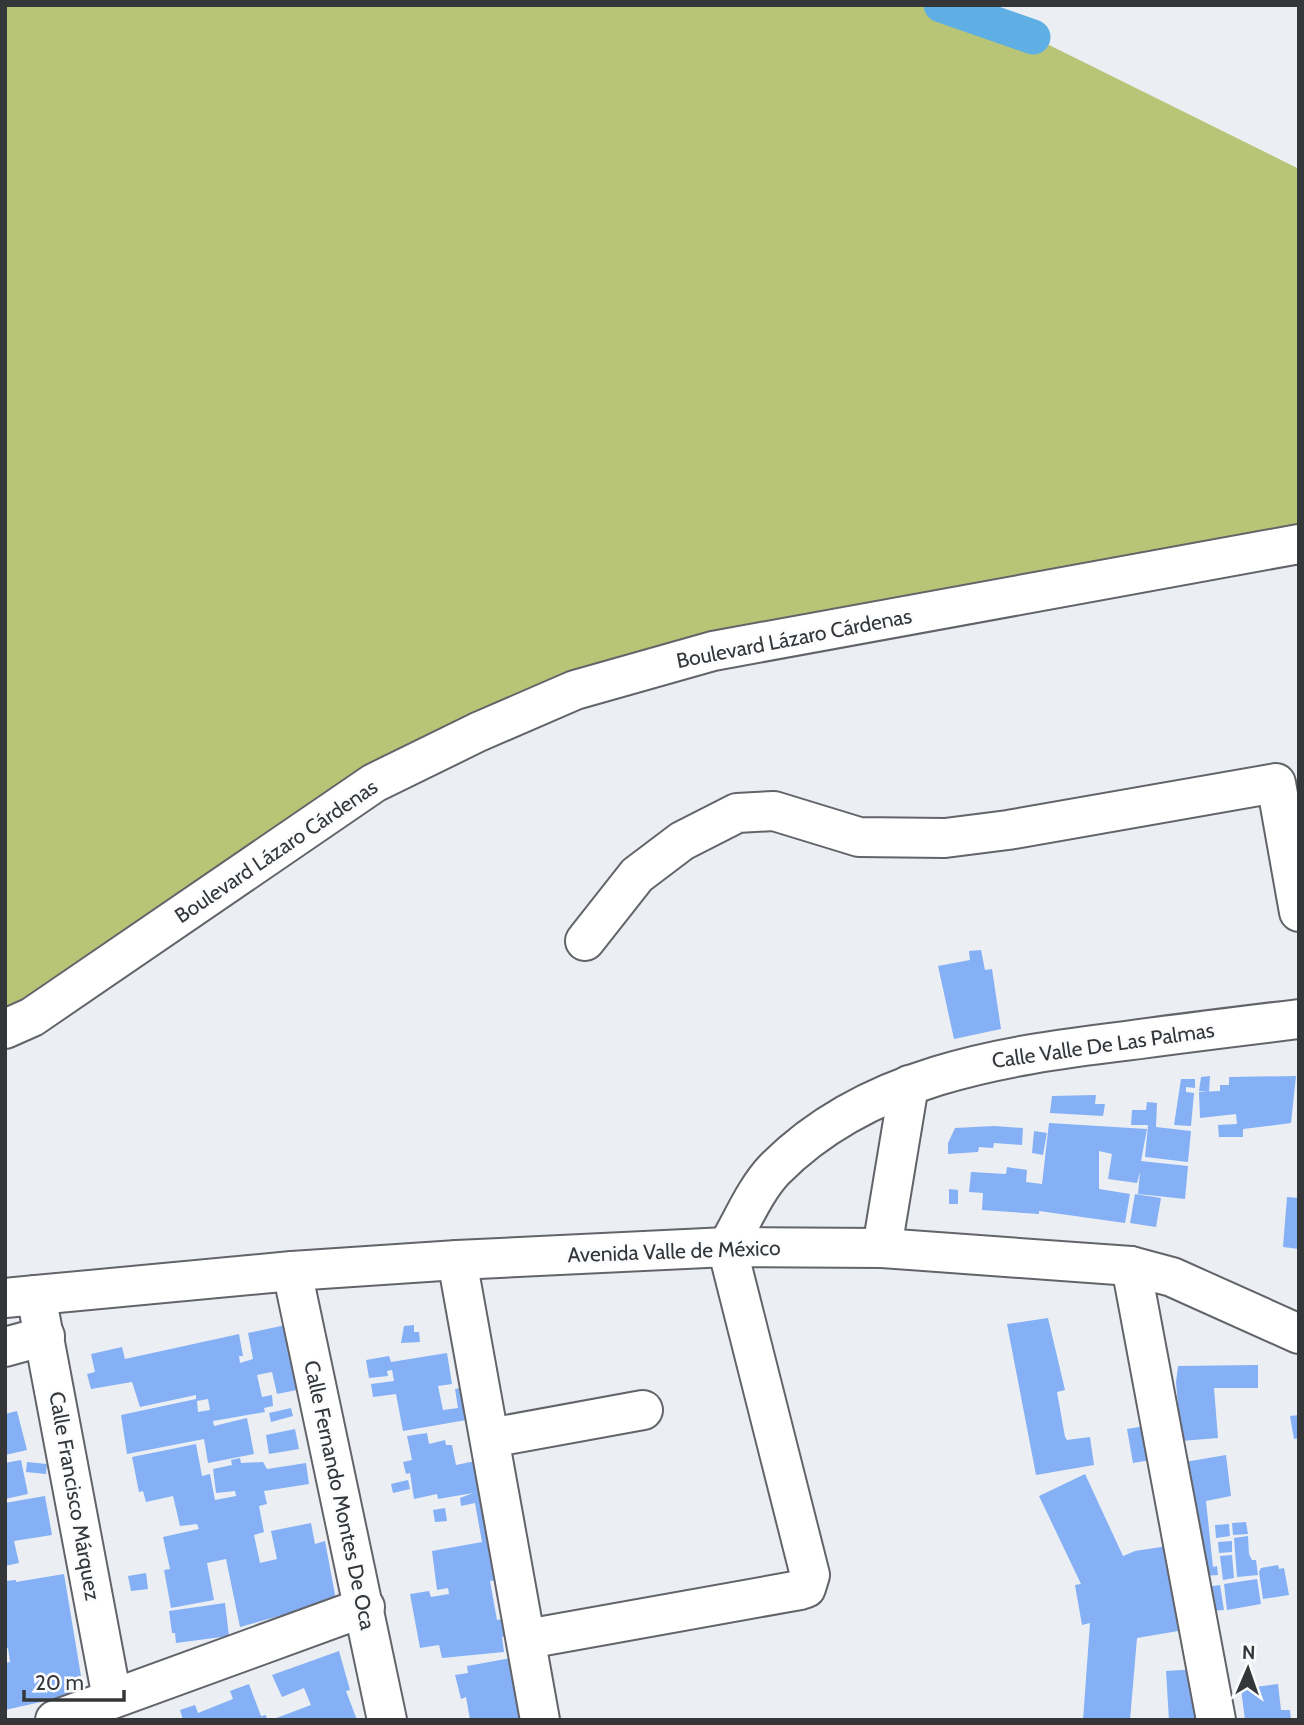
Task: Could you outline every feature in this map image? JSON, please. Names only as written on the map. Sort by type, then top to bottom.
[{"type":"main road","name":"Boulevard Lázaro Cárdenas","points":[[5,1030],[32,1017],[374,783],[478,732],[575,690],[713,651],[1299,544]]},
{"type":"main road","points":[[585,941],[637,875],[682,841],[737,813],[774,811],[859,837],[945,838],[1008,830],[1276,783],[1299,912]]},
{"type":"main road","name":"Calle Valle De Las Palmas","points":[[727,1247],[771,1172],[804,1142],[844,1115],[909,1085],[978,1063],[1057,1049],[1299,1019]]},
{"type":"main road","points":[[882,1248],[909,1085]]},
{"type":"main road","points":[[527,1639],[800,1590],[809,1583],[807,1562],[727,1247]]},
{"type":"main road","name":"Avenida Valle de México","points":[[21,1296],[292,1271],[457,1260],[727,1247],[882,1248],[1131,1266],[1172,1277],[1299,1334]]},
{"type":"main road","points":[[457,1260],[540,1720]]},
{"type":"main road","points":[[1131,1266],[1216,1720]]},
{"type":"main road","name":"Calle Fernando Montes De Oca","points":[[292,1271],[387,1720]]},
{"type":"main road","name":"Calle Francisco Márquez","points":[[21,1296],[45,1336],[112,1698]]},
{"type":"main road","points":[[5,1347],[45,1336]]},
{"type":"main road","points":[[490,1438],[643,1410]]},
{"type":"main road","points":[[55,1720],[365,1607]]},
{"type":"green space","points":[[5,5],[941,5],[1033,37],[1299,169],[1299,553],[672,660],[373,783],[5,1021]]},
{"type":"building","points":[[981,950],[985,970],[992,969],[1001,1029],[954,1039],[938,966],[970,960],[969,951]]},
{"type":"building","points":[[1210,1076],[1209,1092],[1199,1091],[1201,1077]]},
{"type":"building","points":[[1296,1076],[1291,1123],[1243,1129],[1243,1137],[1219,1137],[1218,1125],[1237,1124],[1236,1114],[1200,1118],[1199,1092],[1220,1091],[1220,1085],[1229,1085],[1229,1077]]},
{"type":"building","points":[[1181,1079],[1195,1079],[1195,1088],[1186,1087],[1186,1092],[1194,1093],[1191,1126],[1174,1125]]},
{"type":"building","points":[[1096,1095],[1095,1104],[1105,1104],[1103,1116],[1050,1113],[1052,1096]]},
{"type":"building","points":[[1147,1102],[1157,1103],[1156,1127],[1191,1131],[1188,1162],[1145,1157],[1148,1125],[1131,1125],[1132,1110],[1146,1110]]},
{"type":"building","points":[[1049,1123],[1147,1129],[1141,1161],[1188,1166],[1185,1199],[1138,1194],[1140,1172],[1137,1183],[1108,1179],[1112,1154],[1099,1151],[1099,1189],[1130,1194],[1125,1223],[1039,1211],[1039,1214],[982,1210],[983,1193],[969,1192],[971,1172],[1006,1174],[1007,1167],[1027,1170],[1026,1182],[1042,1184]]},
{"type":"building","points":[[955,1128],[1023,1128],[1022,1145],[994,1143],[993,1148],[979,1147],[978,1152],[948,1154],[948,1143]]},
{"type":"building","points":[[1034,1131],[1047,1133],[1043,1155],[1032,1153]]},
{"type":"building","points":[[949,1189],[958,1190],[958,1204],[949,1204]]},
{"type":"building","points":[[1135,1194],[1161,1198],[1156,1227],[1130,1223]]},
{"type":"building","points":[[1287,1197],[1299,1198],[1299,1249],[1283,1247]]},
{"type":"building","points":[[1048,1318],[1065,1390],[1057,1392],[1065,1437],[1067,1440],[1090,1437],[1094,1465],[1036,1475],[1007,1324]]},
{"type":"building","points":[[286,1325],[297,1390],[277,1394],[272,1372],[257,1375],[262,1397],[272,1395],[273,1406],[264,1408],[265,1412],[213,1421],[214,1426],[247,1418],[254,1454],[208,1463],[204,1439],[127,1454],[121,1415],[196,1399],[196,1395],[140,1407],[132,1382],[91,1389],[87,1374],[95,1372],[91,1354],[122,1347],[125,1359],[239,1334],[243,1356],[239,1356],[240,1363],[253,1359],[248,1333]],"holes":[[[208,1399],[210,1410],[198,1412],[197,1401]]]},
{"type":"building","points":[[414,1325],[414,1332],[419,1332],[420,1342],[401,1343],[404,1326]]},
{"type":"building","points":[[447,1353],[452,1384],[438,1386],[443,1410],[458,1408],[455,1389],[472,1386],[478,1418],[403,1431],[396,1394],[373,1397],[371,1384],[394,1381],[392,1370],[387,1371],[388,1376],[369,1378],[366,1360],[389,1356],[391,1362]]},
{"type":"building","points":[[1258,1365],[1258,1388],[1214,1388],[1218,1438],[1181,1441],[1176,1382],[1178,1366]]},
{"type":"building","points":[[291,1408],[293,1416],[271,1422],[269,1413]]},
{"type":"building","points":[[17,1411],[27,1450],[5,1455],[5,1414]]},
{"type":"building","points":[[1299,1415],[1299,1438],[1294,1439],[1290,1416]]},
{"type":"building","points":[[1151,1425],[1157,1459],[1133,1463],[1127,1429]]},
{"type":"building","points":[[295,1429],[299,1449],[269,1454],[266,1435]]},
{"type":"building","points":[[427,1433],[429,1444],[445,1440],[446,1445],[452,1445],[456,1465],[485,1459],[508,1578],[490,1581],[497,1620],[515,1617],[519,1634],[502,1637],[504,1652],[442,1658],[439,1645],[420,1648],[410,1594],[429,1591],[431,1597],[449,1594],[448,1588],[437,1590],[432,1551],[482,1542],[475,1503],[461,1506],[460,1498],[473,1493],[438,1499],[437,1494],[414,1499],[410,1473],[406,1474],[403,1462],[412,1460],[407,1436]]},
{"type":"building","points":[[196,1444],[202,1476],[210,1474],[215,1500],[236,1496],[235,1491],[216,1493],[213,1469],[232,1465],[231,1460],[240,1458],[241,1463],[263,1462],[267,1469],[306,1463],[309,1484],[264,1491],[267,1504],[259,1506],[264,1532],[254,1535],[260,1563],[277,1559],[271,1531],[311,1523],[315,1544],[325,1541],[336,1600],[240,1627],[226,1559],[207,1563],[214,1600],[171,1608],[164,1570],[170,1569],[163,1537],[199,1529],[197,1524],[180,1526],[173,1496],[146,1502],[143,1491],[139,1492],[132,1457]]},
{"type":"building","points":[[1226,1455],[1231,1496],[1206,1501],[1213,1567],[1217,1566],[1218,1575],[1203,1576],[1185,1462]]},
{"type":"building","points":[[21,1460],[28,1494],[5,1499],[5,1463]]},
{"type":"building","points":[[27,1462],[47,1464],[46,1474],[26,1472]]},
{"type":"building","points":[[1085,1474],[1123,1556],[1135,1551],[1174,1545],[1190,1629],[1137,1638],[1130,1720],[1083,1720],[1090,1623],[1082,1625],[1075,1585],[1081,1584],[1039,1496]]},
{"type":"building","points":[[408,1480],[410,1489],[393,1493],[391,1484]]},
{"type":"building","points":[[45,1496],[52,1535],[14,1541],[19,1563],[5,1566],[5,1503]]},
{"type":"building","points":[[445,1508],[447,1521],[435,1522],[433,1510]]},
{"type":"building","points":[[1246,1522],[1248,1534],[1233,1535],[1232,1523]]},
{"type":"building","points":[[1229,1524],[1230,1536],[1216,1538],[1215,1525]]},
{"type":"building","points":[[1248,1536],[1249,1554],[1252,1560],[1256,1560],[1258,1575],[1237,1577],[1234,1538]]},
{"type":"building","points":[[1232,1541],[1232,1552],[1219,1553],[1218,1542]]},
{"type":"building","points":[[1232,1555],[1234,1578],[1223,1580],[1220,1556]]},
{"type":"building","points":[[1278,1565],[1279,1569],[1284,1568],[1289,1595],[1263,1599],[1259,1572],[1261,1568]]},
{"type":"building","points":[[146,1573],[148,1589],[131,1591],[128,1576]]},
{"type":"building","points":[[64,1574],[81,1676],[78,1676],[81,1693],[5,1710],[5,1663],[10,1662],[8,1648],[5,1648],[5,1581],[16,1582]]},
{"type":"building","points":[[1257,1579],[1261,1604],[1227,1610],[1224,1584]]},
{"type":"building","points":[[1220,1585],[1224,1610],[1210,1611],[1206,1587]]},
{"type":"building","points":[[225,1603],[229,1636],[176,1643],[169,1611]]},
{"type":"building","points":[[339,1651],[350,1690],[346,1691],[357,1720],[271,1720],[311,1705],[304,1688],[282,1697],[272,1675]]},
{"type":"building","points":[[523,1656],[521,1720],[470,1720],[466,1697],[461,1699],[455,1675],[468,1673],[467,1666]]},
{"type":"building","points":[[1199,1669],[1203,1720],[1169,1720],[1166,1671]]},
{"type":"building","points":[[249,1684],[261,1716],[266,1715],[267,1720],[183,1720],[180,1710],[195,1705],[198,1713],[233,1699],[230,1691]]},
{"type":"building","points":[[1278,1684],[1281,1710],[1290,1710],[1291,1720],[1245,1720],[1241,1689]]},
{"type":"waterway","points":[[941,5],[1033,37]]}]
